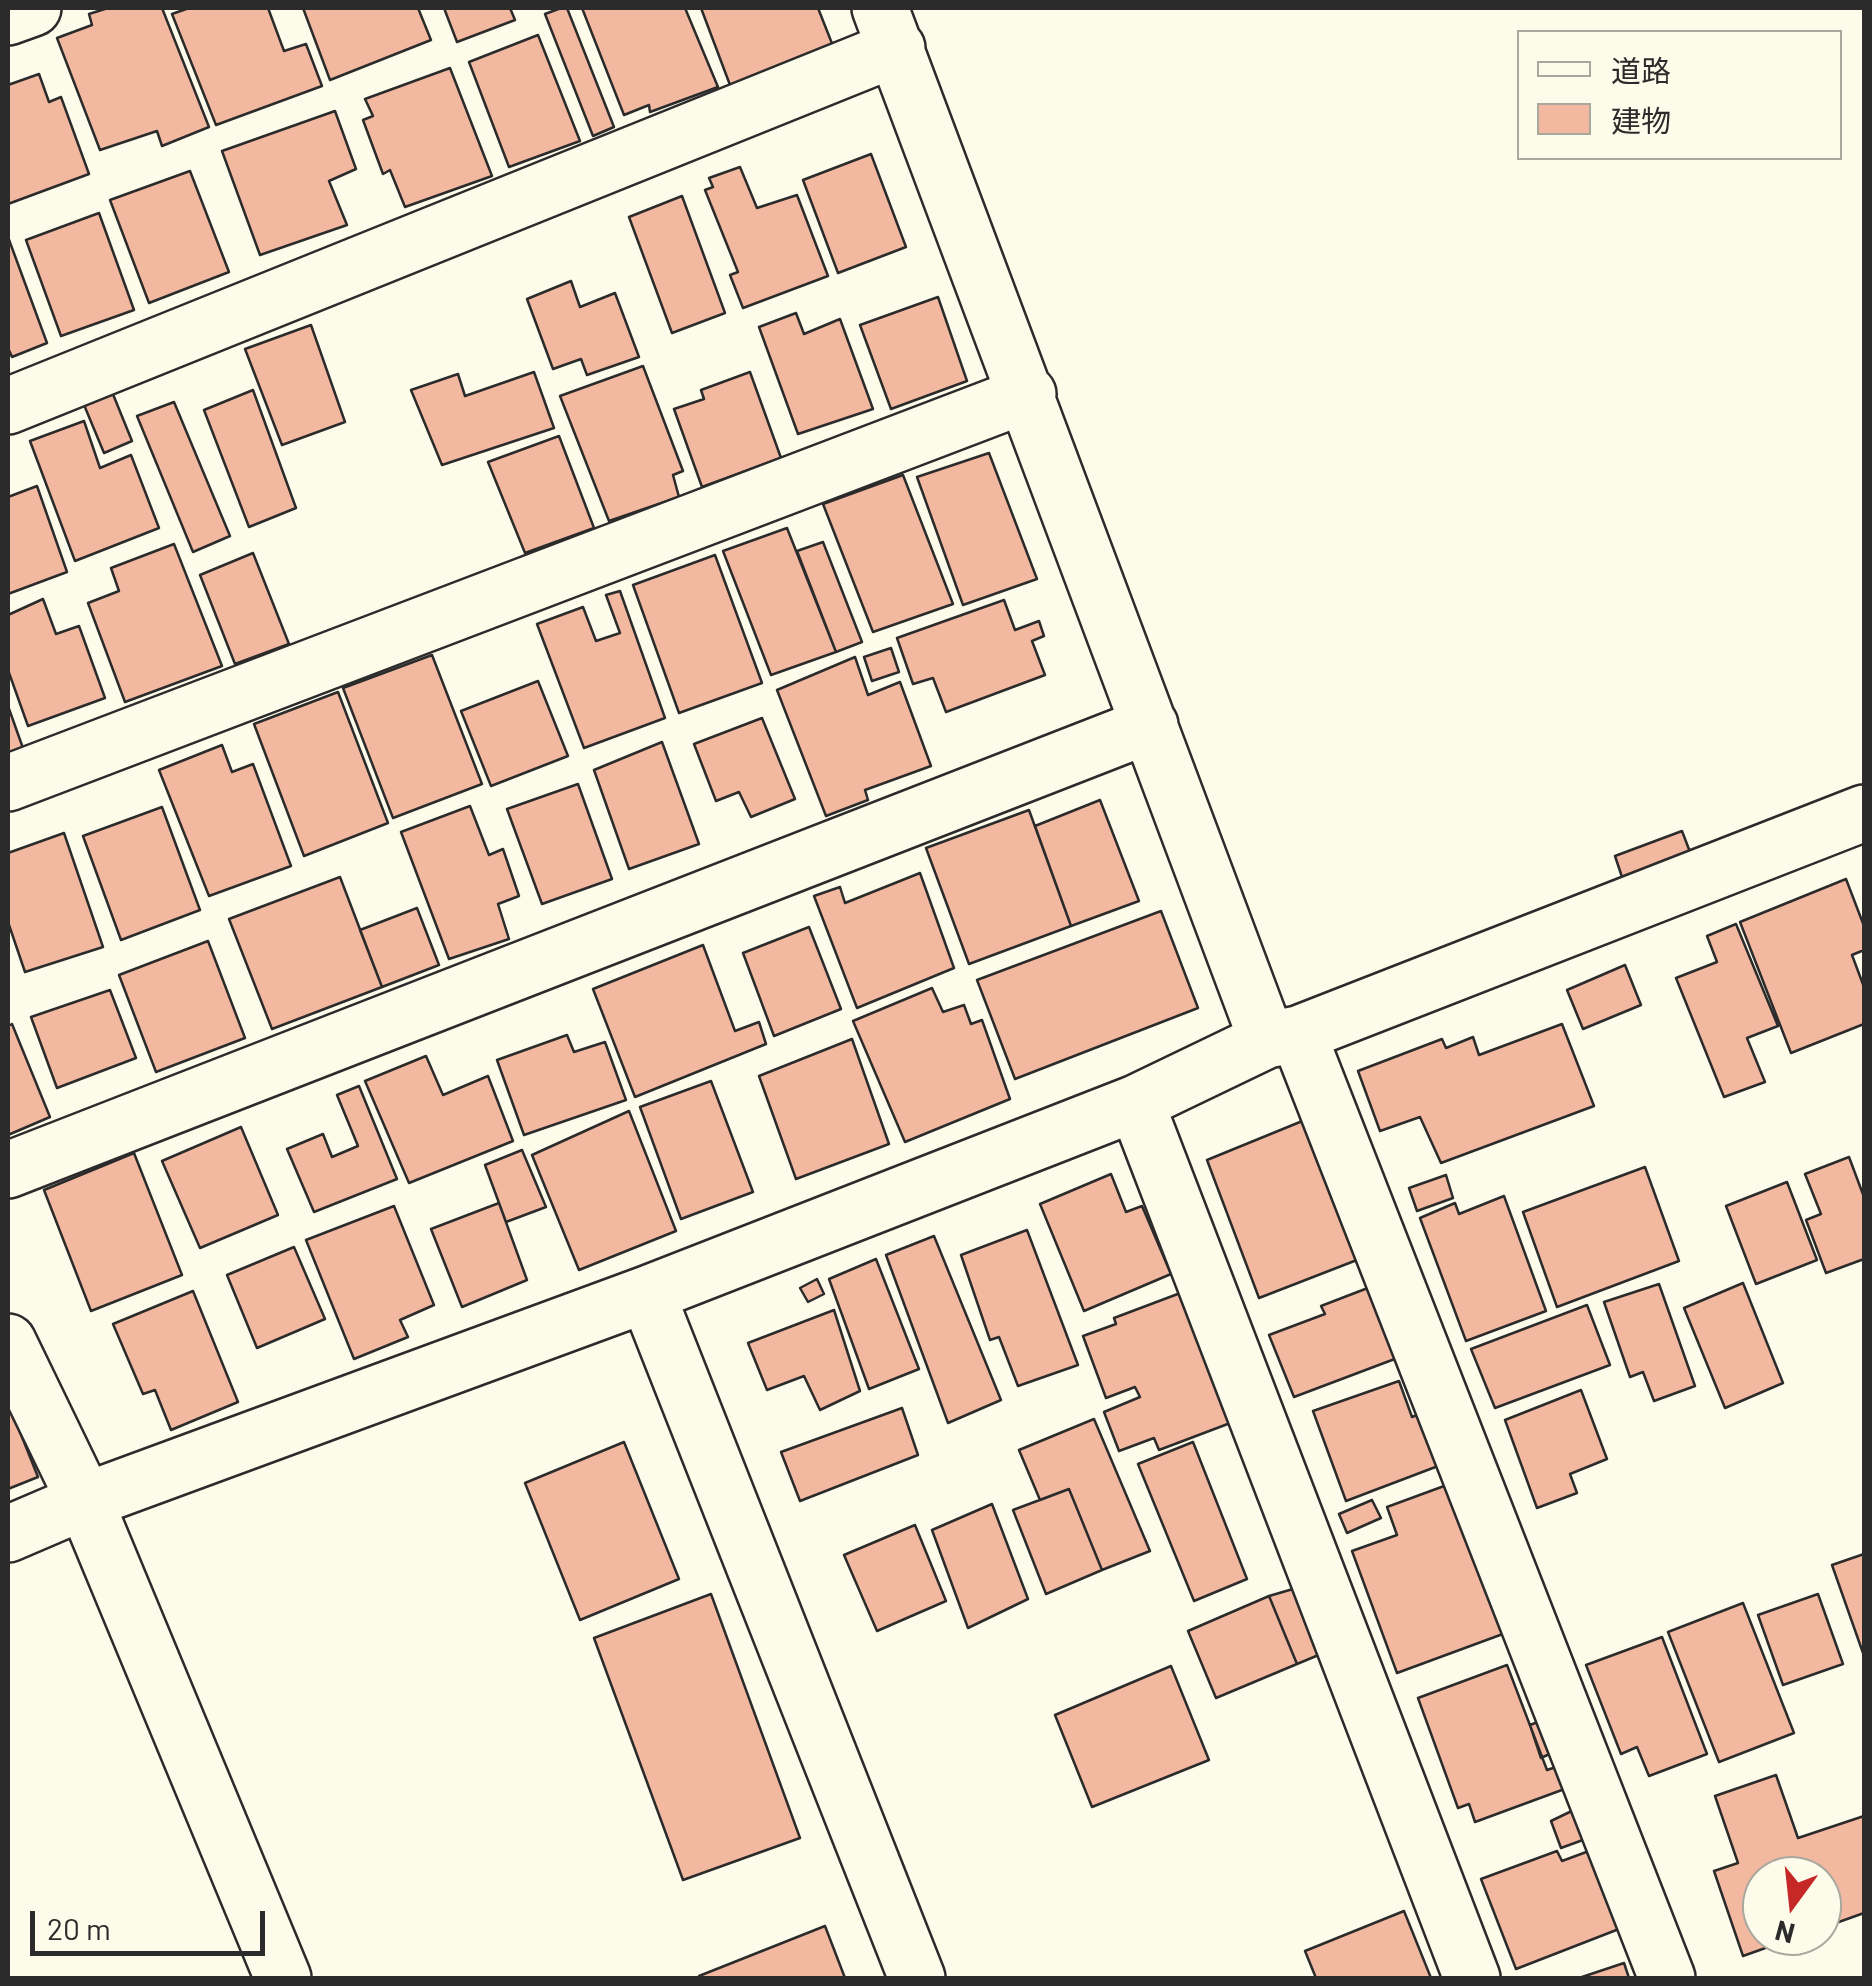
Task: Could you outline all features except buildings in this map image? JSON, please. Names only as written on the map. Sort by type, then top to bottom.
[{"type":"street","points":[[8,18],[33,8]]},
{"type":"street","points":[[8,406],[888,28],[1150,725],[1283,1037],[1667,1978]]},
{"type":"street","points":[[8,783],[1028,394]]},
{"type":"street","points":[[8,1170],[1150,725]]},
{"type":"street","points":[[8,1534],[85,1500],[647,1294],[1136,1103],[1283,1037],[1864,813]]},
{"type":"street","points":[[1136,1103],[1472,1978]]},
{"type":"street","points":[[647,1294],[917,1978]]},
{"type":"street","points":[[8,1342],[85,1500],[283,1978]]}]
